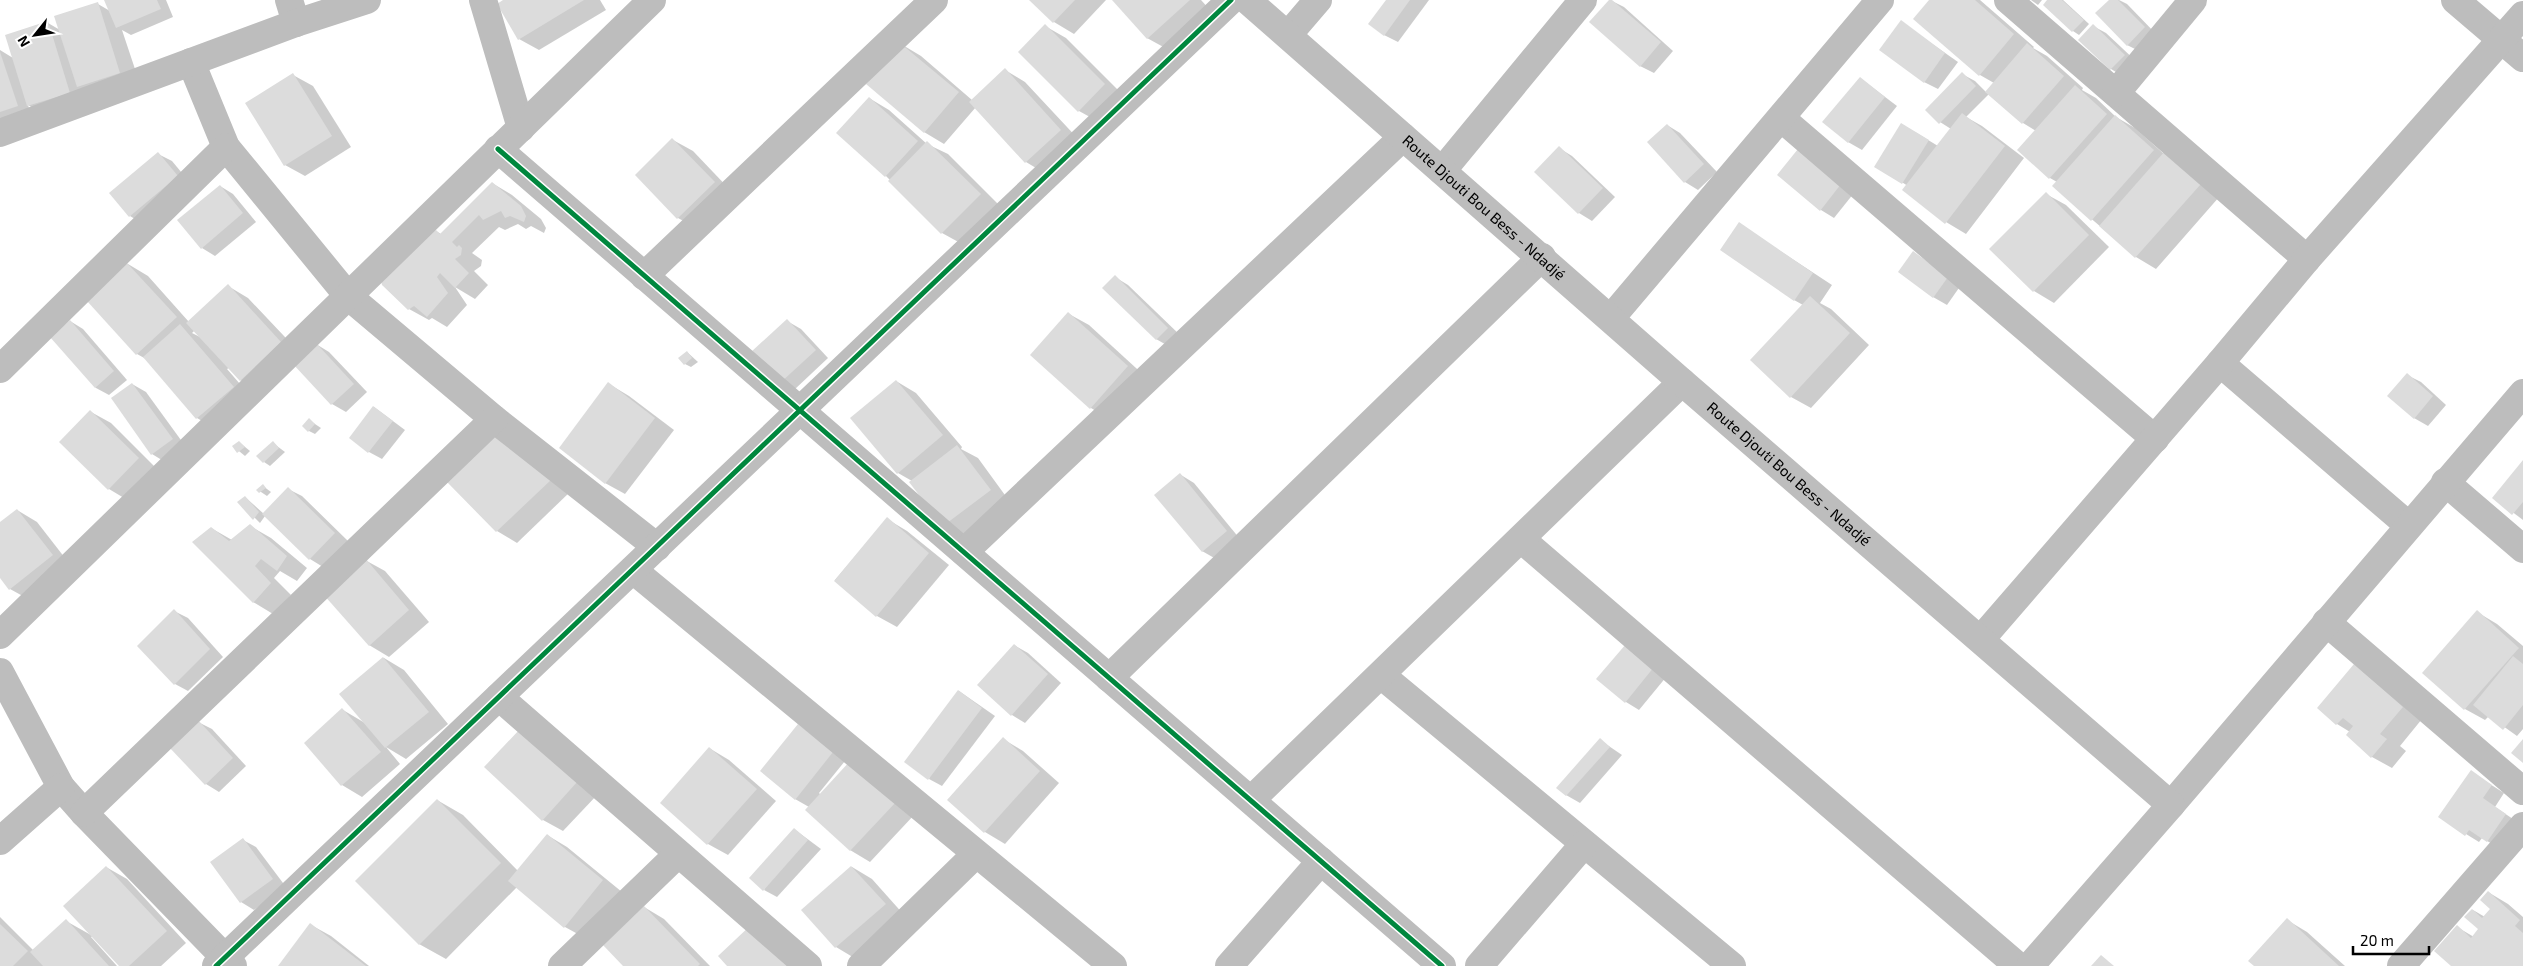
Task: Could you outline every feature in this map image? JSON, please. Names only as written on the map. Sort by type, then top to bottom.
[{"type":"street","points":[[0,133],[191,62],[292,11],[367,0]]},
{"type":"street","points":[[482,0],[521,128]]},
{"type":"street","points":[[0,635],[652,0]]},
{"type":"street","points":[[644,276],[934,0]]},
{"type":"street","points":[[0,672],[61,786],[84,814],[225,963],[499,697],[1231,0]]},
{"type":"street","name":"Route Djouti Bou Bess - Ndadjé","points":[[1247,0],[1542,257],[1682,382],[2171,805]]},
{"type":"street","points":[[1288,35],[1318,0]]},
{"type":"street","points":[[1442,171],[1582,0]]},
{"type":"street","points":[[1611,318],[1880,0]]},
{"type":"street","points":[[2008,0],[2307,259]]},
{"type":"street","points":[[2116,93],[2193,0]]},
{"type":"street","points":[[2455,0],[2523,58]]},
{"type":"street","points":[[1981,639],[2220,364],[2307,259],[2523,15]]},
{"type":"street","points":[[191,62],[226,147],[348,296],[494,419],[657,547]]},
{"type":"street","points":[[1781,118],[2155,439]]},
{"type":"street","points":[[964,552],[1403,137]]},
{"type":"street","points":[[0,370],[226,147]]},
{"type":"street","points":[[498,149],[1442,966]]},
{"type":"street","points":[[1109,678],[1542,257]]},
{"type":"street","points":[[2220,364],[2408,525]]},
{"type":"street","points":[[1251,800],[1682,382]]},
{"type":"street","points":[[2030,966],[2171,805],[2408,525],[2523,393]]},
{"type":"street","points":[[84,814],[494,419]]},
{"type":"street","points":[[2445,482],[2523,549]]},
{"type":"street","points":[[1520,539],[2018,966]]},
{"type":"street","points":[[633,570],[1113,966]]},
{"type":"street","points":[[2326,622],[2523,791]]},
{"type":"street","points":[[1380,675],[1732,966]]},
{"type":"street","points":[[499,697],[808,966]]},
{"type":"street","points":[[0,841],[61,786]]},
{"type":"street","points":[[2401,966],[2523,826]]},
{"type":"street","points":[[1479,966],[1584,844]]},
{"type":"street","points":[[562,966],[678,854]]},
{"type":"street","points":[[861,966],[976,854]]},
{"type":"street","points":[[1230,966],[1321,861]]},
{"type":"building","points":[[104,0],[157,0],[161,9],[116,28]]},
{"type":"building","points":[[503,0],[584,0],[518,40],[497,4]]},
{"type":"building","points":[[1029,0],[1075,0],[1053,23]]},
{"type":"building","points":[[1112,0],[1190,0],[1147,39]]},
{"type":"building","points":[[1386,0],[1410,0],[1384,36],[1368,24]]},
{"type":"building","points":[[1609,0],[1612,0],[1661,42],[1640,67],[1589,22]]},
{"type":"building","points":[[1929,0],[1975,0],[2014,34],[1979,76],[1913,19]]},
{"type":"building","points":[[2047,0],[2062,0],[2084,20],[2072,32],[2043,5]]},
{"type":"building","points":[[2109,0],[2118,0],[2145,27],[2127,46],[2095,13]]},
{"type":"building","points":[[98,2],[120,73],[77,87],[54,16]]},
{"type":"building","points":[[1901,20],[1945,53],[1924,83],[1879,50]]},
{"type":"building","points":[[48,21],[70,93],[27,106],[5,35]]},
{"type":"building","points":[[1045,24],[1105,84],[1078,112],[1018,52]]},
{"type":"building","points":[[2093,24],[2125,55],[2110,70],[2078,40]]},
{"type":"building","points":[[900,43],[959,92],[924,133],[866,84]]},
{"type":"building","points":[[2027,43],[2064,76],[2022,124],[1985,92]]},
{"type":"building","points":[[0,52],[18,106],[0,112]]},
{"type":"building","points":[[1005,68],[1061,130],[1025,163],[969,102]]},
{"type":"building","points":[[1962,72],[1976,86],[1939,124],[1925,110]]},
{"type":"building","points":[[293,73],[332,136],[284,166],[245,103]]},
{"type":"building","points":[[1860,77],[1885,97],[1848,143],[1822,122]]},
{"type":"building","points":[[2075,85],[2107,114],[2049,179],[2017,150]]},
{"type":"building","points":[[869,97],[918,141],[885,177],[836,133]]},
{"type":"building","points":[[1962,113],[2005,146],[1945,224],[1902,190]]},
{"type":"building","points":[[2115,115],[2154,150],[2091,221],[2052,186]]},
{"type":"building","points":[[1901,123],[1929,140],[1902,184],[1874,167]]},
{"type":"building","points":[[1667,124],[1704,164],[1684,183],[1647,142]]},
{"type":"building","points":[[672,138],[715,182],[677,219],[635,175]]},
{"type":"building","points":[[927,141],[981,194],[941,234],[888,181]]},
{"type":"building","points":[[1559,146],[1603,188],[1578,214],[1534,172]]},
{"type":"building","points":[[1798,149],[1841,184],[1820,211],[1777,175]]},
{"type":"building","points":[[2165,151],[2201,184],[2135,258],[2099,226]]},
{"type":"building","points":[[158,152],[178,176],[129,217],[109,193]]},
{"type":"building","points":[[492,182],[521,206],[526,216],[524,222],[510,216],[505,218],[501,211],[483,220],[479,215],[452,242],[457,247],[459,245],[462,248],[461,255],[455,259],[469,273],[455,288],[440,273],[437,277],[448,293],[427,317],[414,306],[408,310],[382,285],[381,281],[418,241],[436,230],[440,234]]},
{"type":"building","points":[[220,185],[243,213],[201,249],[177,220]]},
{"type":"building","points":[[2046,192],[2089,235],[2033,292],[1989,249]]},
{"type":"building","points":[[1739,222],[1813,273],[1794,301],[1720,250]]},
{"type":"building","points":[[1913,251],[1948,277],[1933,298],[1898,272]]},
{"type":"building","points":[[127,263],[177,317],[136,355],[87,301]]},
{"type":"building","points":[[1115,275],[1168,328],[1156,340],[1102,288]]},
{"type":"building","points":[[228,284],[281,342],[240,381],[186,323]]},
{"type":"building","points":[[1810,296],[1850,333],[1790,398],[1750,360]]},
{"type":"building","points":[[1068,312],[1128,366],[1090,409],[1030,355]]},
{"type":"building","points":[[787,319],[816,350],[780,383],[751,352]]},
{"type":"building","points":[[70,320],[114,371],[95,388],[50,337]]},
{"type":"building","points":[[180,324],[234,387],[196,419],[143,357]]},
{"type":"building","points":[[316,343],[354,384],[331,405],[293,364]]},
{"type":"building","points":[[687,351],[692,358],[684,365],[678,358]]},
{"type":"building","points":[[2407,373],[2433,396],[2414,419],[2387,396]]},
{"type":"building","points":[[896,380],[943,435],[897,474],[850,418]]},
{"type":"building","points":[[608,382],[655,418],[605,484],[559,448]]},
{"type":"building","points":[[132,383],[173,439],[151,455],[111,398]]},
{"type":"building","points":[[373,406],[393,421],[368,453],[349,438]]},
{"type":"building","points":[[90,410],[139,458],[108,490],[59,442]]},
{"type":"building","points":[[309,418],[315,424],[308,432],[302,426]]},
{"type":"building","points":[[503,429],[552,479],[496,532],[447,482]]},
{"type":"building","points":[[239,441],[245,447],[237,453],[232,446]]},
{"type":"building","points":[[273,441],[279,448],[263,463],[256,456]]},
{"type":"building","points":[[957,445],[991,490],[943,526],[909,482]]},
{"type":"building","points":[[2523,460],[2523,502],[2512,515],[2492,498]]},
{"type":"building","points":[[1180,473],[1227,531],[1202,552],[1154,495]]},
{"type":"building","points":[[263,484],[266,488],[259,493],[256,490]]},
{"type":"building","points":[[288,487],[335,533],[309,560],[262,514]]},
{"type":"building","points":[[245,496],[259,512],[253,520],[237,502]]},
{"type":"building","points":[[17,509],[53,555],[9,590],[0,578],[0,522]]},
{"type":"building","points":[[887,517],[929,553],[876,617],[834,581]]},
{"type":"building","points":[[250,524],[287,556],[277,571],[261,559],[255,566],[271,583],[253,603],[192,542],[211,527],[229,541]]},
{"type":"building","points":[[365,558],[409,610],[369,646],[323,594]]},
{"type":"building","points":[[174,609],[210,649],[174,685],[137,646]]},
{"type":"building","points":[[2477,610],[2519,648],[2464,710],[2422,673]]},
{"type":"building","points":[[1014,644],[1048,674],[1011,716],[977,685]]},
{"type":"building","points":[[1626,644],[1654,667],[1625,703],[1596,679]]},
{"type":"building","points":[[2513,656],[2523,664],[2523,705],[2503,730],[2473,705]]},
{"type":"building","points":[[383,657],[429,712],[385,748],[339,694]]},
{"type":"building","points":[[2354,664],[2403,707],[2380,734],[2387,739],[2371,758],[2346,735],[2353,726],[2343,718],[2336,725],[2317,708]]},
{"type":"building","points":[[958,690],[982,708],[928,780],[904,762]]},
{"type":"building","points":[[342,708],[381,752],[341,786],[304,743]]},
{"type":"building","points":[[198,720],[233,758],[205,785],[169,747]]},
{"type":"building","points":[[798,724],[833,752],[795,800],[760,771]]},
{"type":"building","points":[[521,728],[578,781],[542,821],[484,767]]},
{"type":"building","points":[[1003,737],[1040,771],[984,833],[947,800]]},
{"type":"building","points":[[1600,738],[1610,747],[1566,796],[1556,788]]},
{"type":"building","points":[[2523,739],[2523,763],[2511,753]]},
{"type":"building","points":[[709,747],[757,789],[707,845],[660,803]]},
{"type":"building","points":[[851,760],[896,802],[850,851],[805,810]]},
{"type":"building","points":[[2471,770],[2492,785],[2483,798],[2506,814],[2487,842],[2469,830],[2465,836],[2438,817]]},
{"type":"building","points":[[437,799],[501,863],[419,945],[355,881]]},
{"type":"building","points":[[794,828],[808,840],[763,891],[749,878]]},
{"type":"building","points":[[547,834],[603,880],[564,928],[508,881]]},
{"type":"building","points":[[243,838],[273,879],[240,903],[210,862]]},
{"type":"building","points":[[106,866],[167,931],[129,966],[119,966],[63,906]]},
{"type":"building","points":[[851,866],[886,904],[835,948],[801,910]]},
{"type":"building","points":[[2488,891],[2520,920],[2515,926],[2523,933],[2523,966],[2451,966],[2434,951],[2457,925],[2471,938],[2478,929],[2464,917],[2472,909],[2482,918],[2490,909],[2480,900]]},
{"type":"building","points":[[644,906],[700,964],[698,966],[623,966],[603,945]]},
{"type":"building","points":[[2287,918],[2339,966],[2254,966],[2248,961]]},
{"type":"building","points":[[66,919],[109,966],[43,966],[30,952]]},
{"type":"building","points":[[310,923],[366,966],[278,966]]},
{"type":"building","points":[[0,924],[28,951],[13,966],[0,966]]},
{"type":"building","points":[[752,924],[791,966],[727,966],[718,956]]},
{"type":"building","points":[[2101,955],[2114,966],[2091,966]]},
{"type":"cycle path","points":[[216,966],[1231,0]]},
{"type":"cycle path","points":[[498,149],[1442,966]]}]
